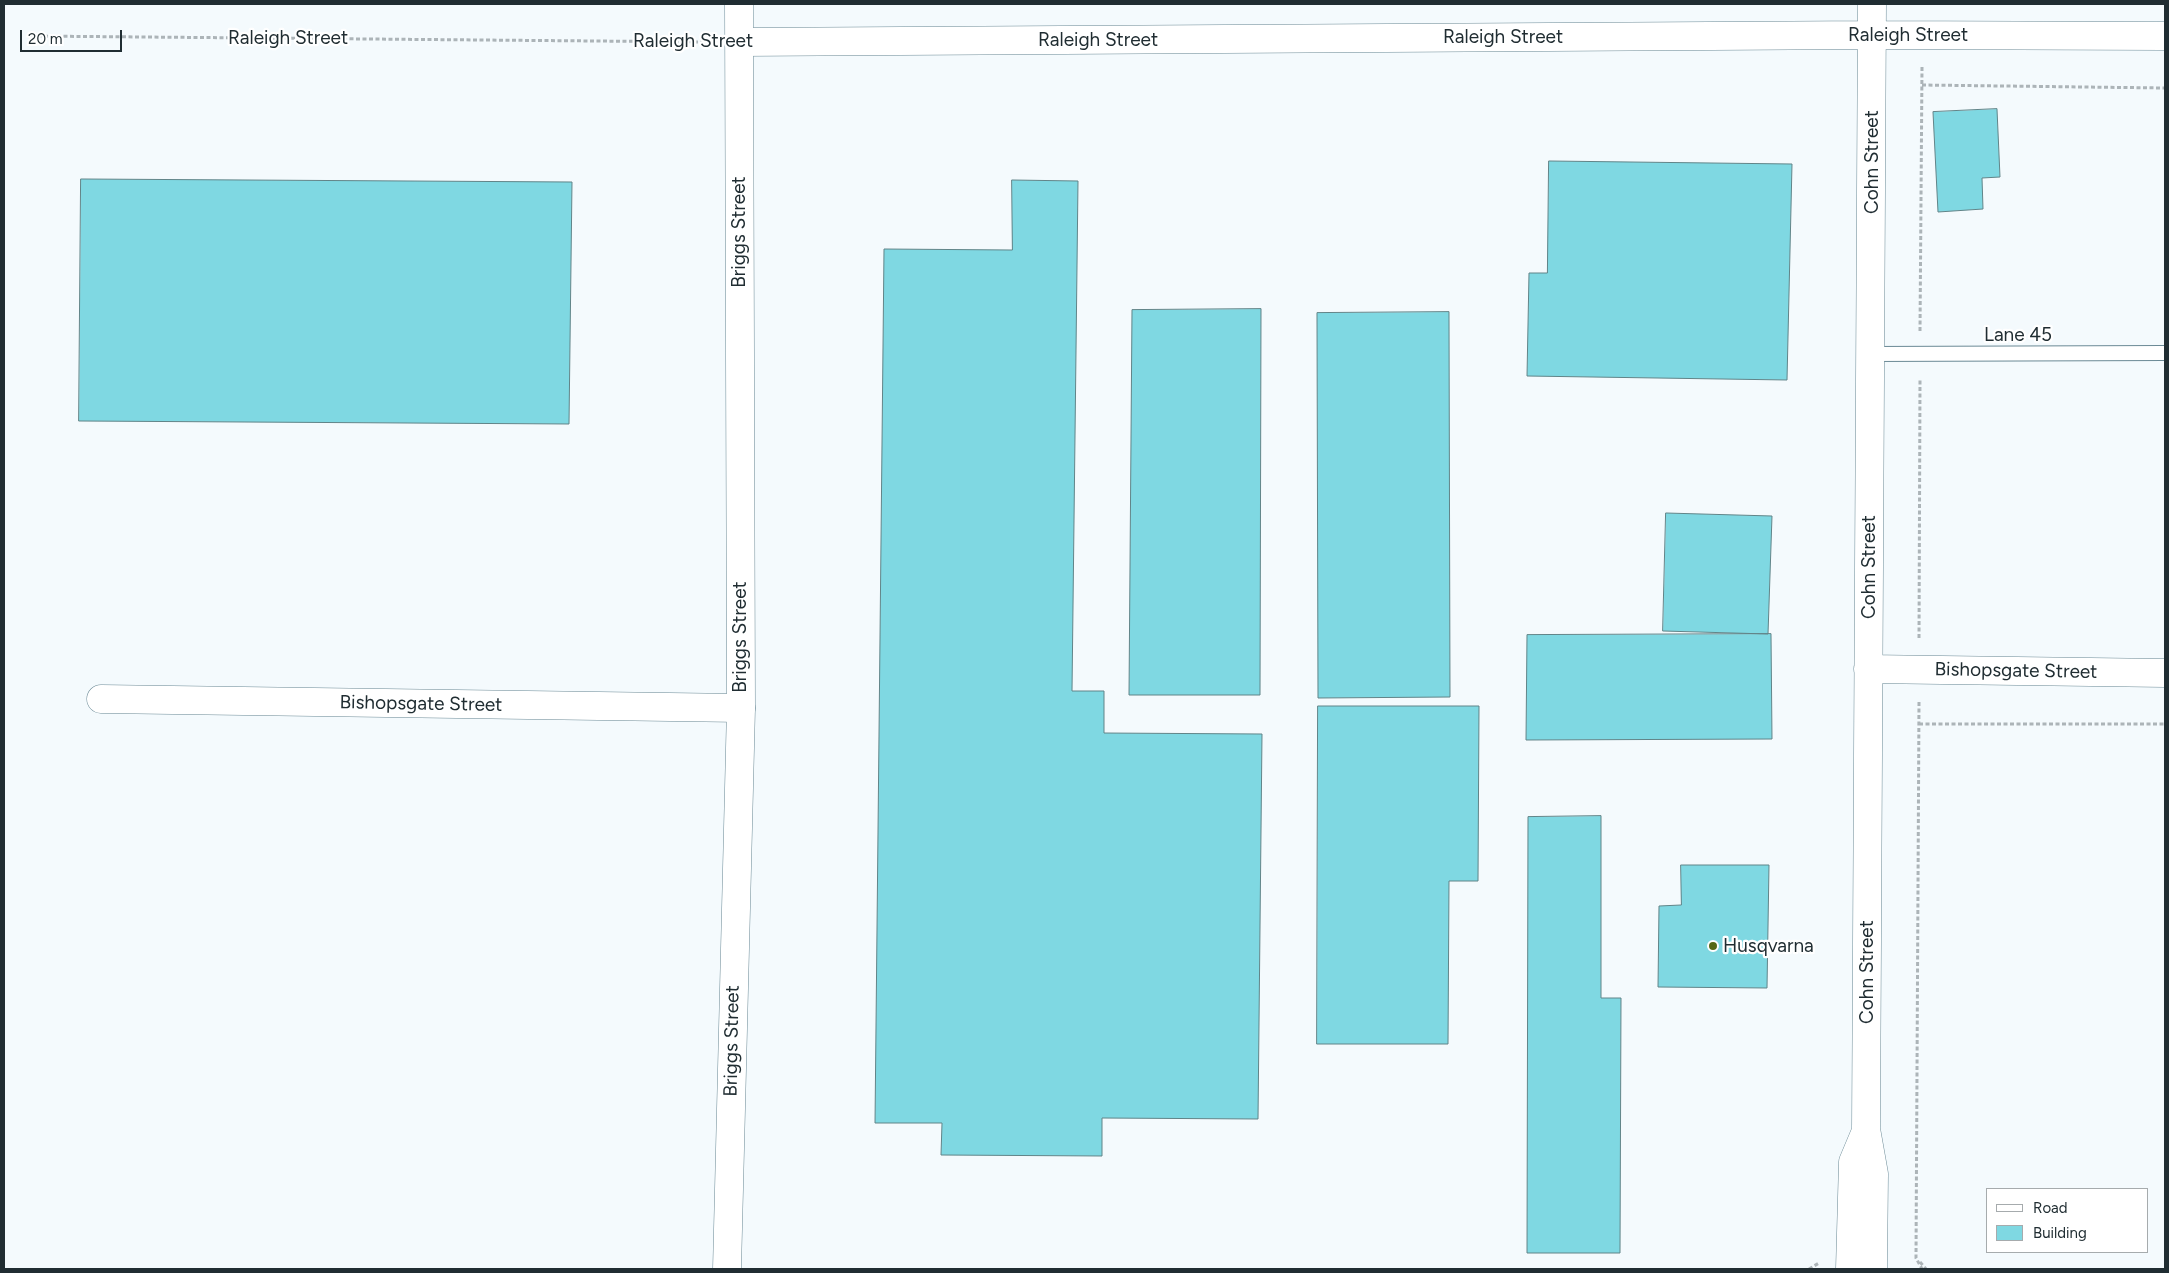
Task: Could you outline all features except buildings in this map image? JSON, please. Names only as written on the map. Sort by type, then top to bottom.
[{"type":"street","name":"Briggs Street","points":[[727,1269],[740,708],[739,4]]},
{"type":"street","name":"Cohn Street","points":[[1872,4],[1866,1129],[1874,1174],[1878,1264]]},
{"type":"street","name":"Raleigh Street","points":[[739,42],[1872,35],[2165,36]]},
{"type":"street","name":"Bishopsgate Street","points":[[1868,669],[2165,673]]},
{"type":"street","name":"Bishopsgate Street","points":[[102,700],[740,708]]},
{"type":"street","name":"Cohn Street","points":[[1850,1269],[1853,1162],[1866,1129]]},
{"type":"lane","name":"Lane 45","points":[[1870,354],[2165,353]]},
{"type":"path","name":"Raleigh Street","points":[[31,36],[739,42]]},
{"type":"path","points":[[1922,85],[2165,88]]},
{"type":"path","points":[[1919,724],[2165,724]]},
{"type":"path","points":[[1916,1258],[1926,1269]]},
{"type":"place","name":"Husqvarna","points":[[1713,946]]}]
